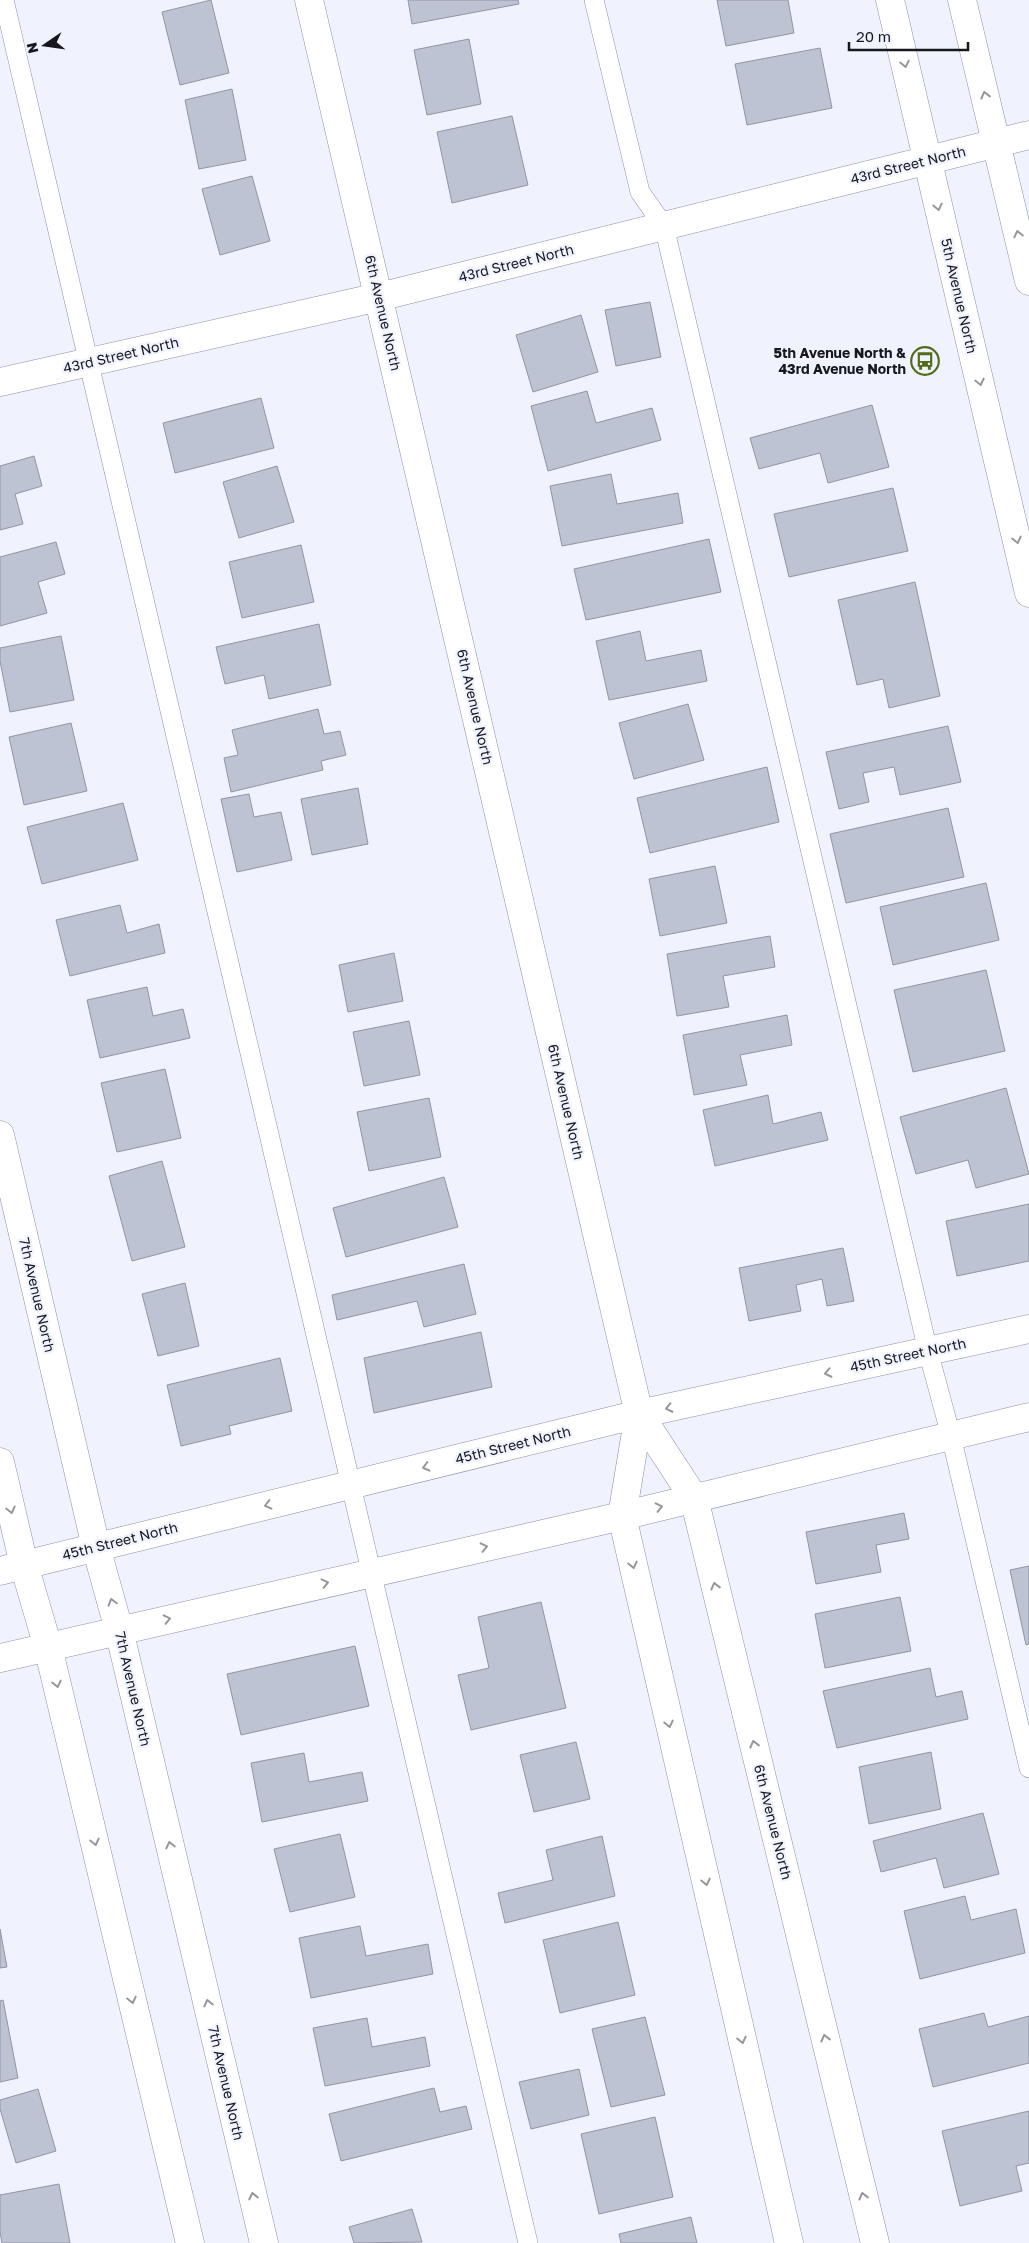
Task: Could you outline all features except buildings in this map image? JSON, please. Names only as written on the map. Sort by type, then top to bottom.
[{"type":"street","name":"6th Avenue North","points":[[310,0],[639,1414],[694,1498],[875,2243]]},
{"type":"street","name":"5th Avenue North","points":[[890,0],[1029,593]]},
{"type":"street","points":[[962,0],[1029,281]]},
{"type":"street","name":"43rd Street North","points":[[0,382],[379,297],[1029,135]]},
{"type":"street","name":"7th Avenue North","points":[[0,1135],[96,1547],[119,1630],[264,2243]]},
{"type":"street","name":"45th Street North","points":[[12,1568],[639,1414],[1029,1329]]},
{"type":"street","name":"6th Avenue North","points":[[639,1414],[622,1516],[789,2243]]},
{"type":"street","points":[[0,1658],[622,1516],[1029,1417]]},
{"type":"street","points":[[0,1462],[12,1568],[48,1647],[190,2243]]},
{"type":"lane","points":[[4,0],[528,2243]]},
{"type":"lane","points":[[594,0],[640,192],[664,226],[928,1351],[951,1436],[1029,1768]]},
{"type":"place","name":"5th Avenue North & 43rd Avenue North","points":[[925,361]]}]
